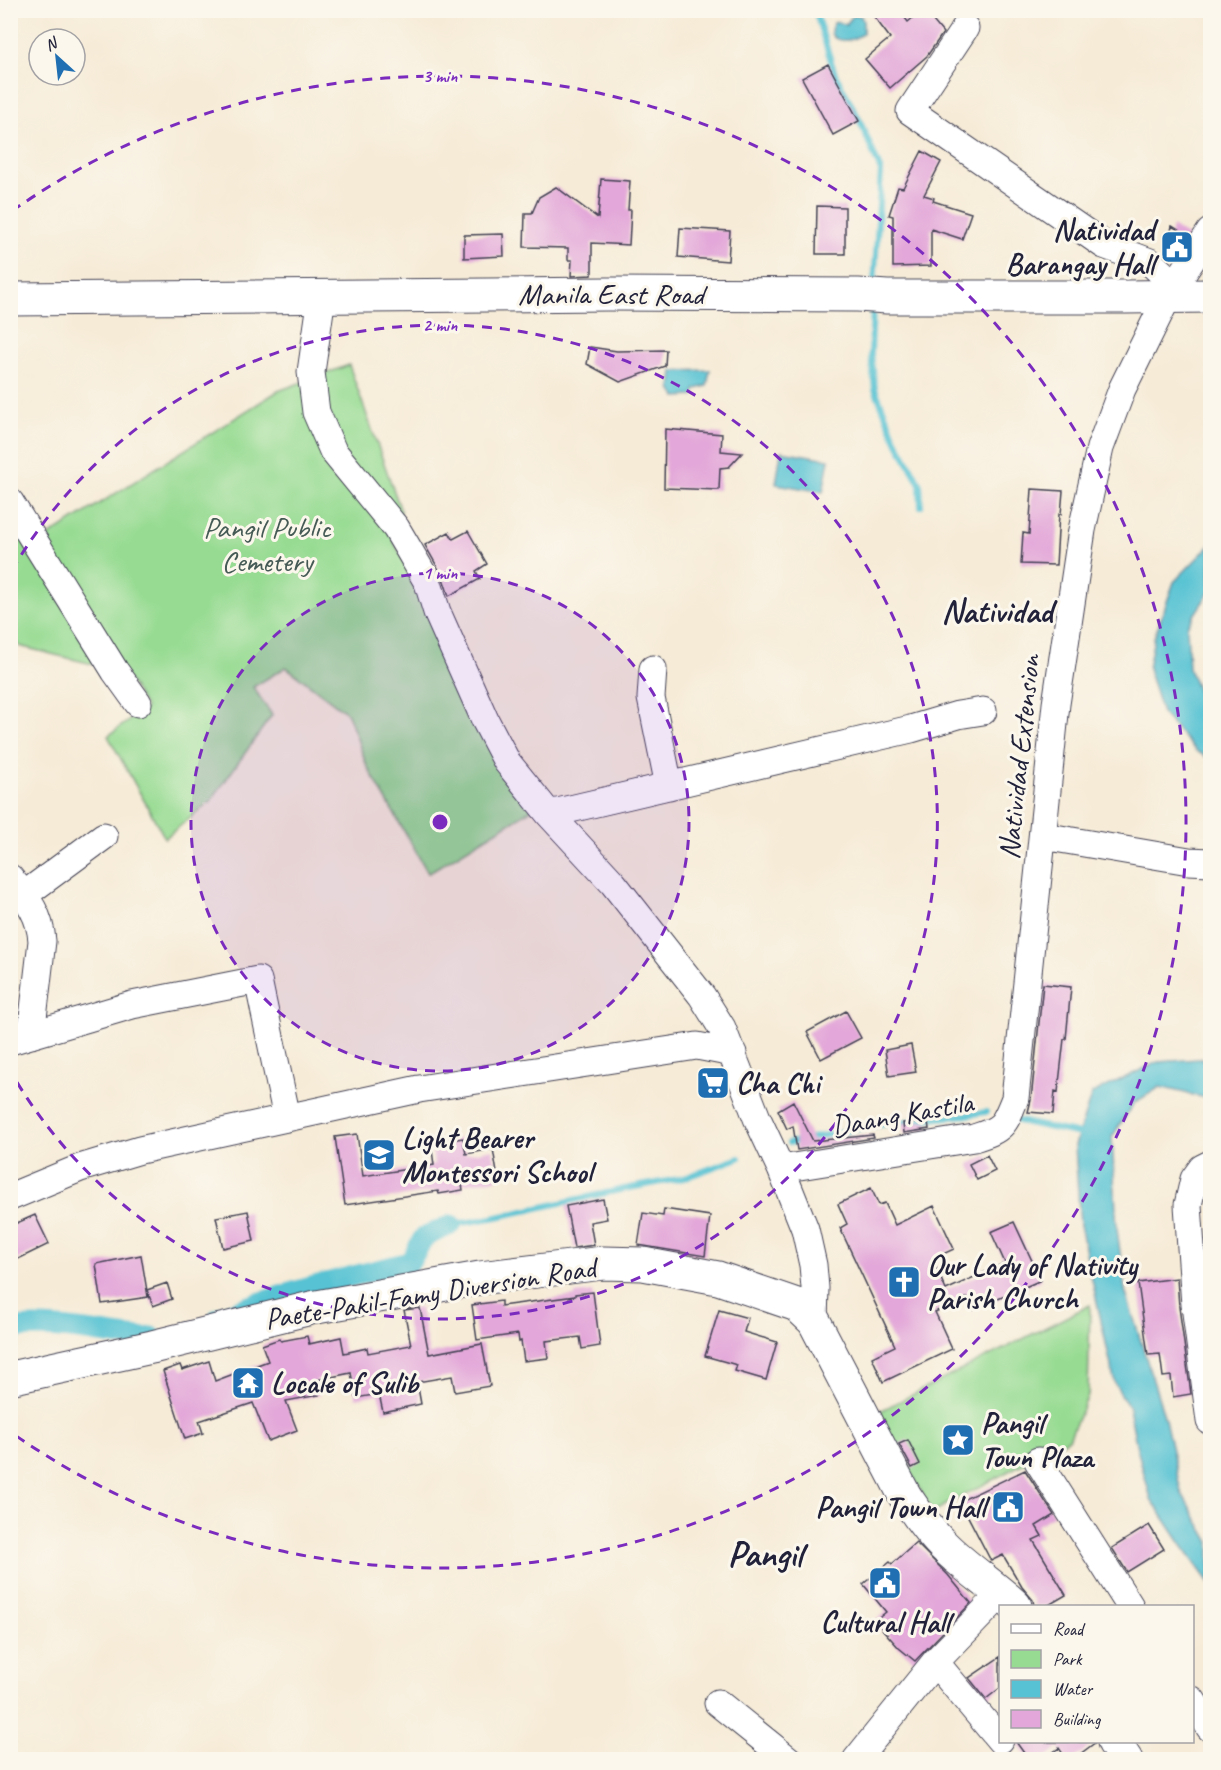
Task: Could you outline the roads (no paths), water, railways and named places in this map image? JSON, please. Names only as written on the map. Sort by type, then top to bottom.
[{"type":"main road","name":"Manila East Road","points":[[10,299],[609,294],[1210,296]]},
{"type":"main road","name":"Paete-Pakil-Famy Diversion Road","points":[[10,1378],[152,1347],[311,1308],[480,1278],[603,1263],[652,1265],[718,1278],[797,1305],[814,1321],[905,1496],[923,1522],[941,1543],[1009,1600]]},
{"type":"main road","points":[[1115,1743],[1126,1760]]},
{"type":"street","points":[[965,28],[910,111],[1104,245],[1150,262],[1167,278],[1168,296]]},
{"type":"street","name":"Natividad Extension","points":[[1015,1098],[1056,704],[1078,553],[1100,448],[1122,389],[1168,296],[1210,232]]},
{"type":"street","points":[[322,296],[311,372],[316,412],[333,451],[396,528],[428,583],[437,612],[494,739],[507,762],[549,814],[613,883],[702,996],[722,1028],[757,1118],[805,1229],[813,1265],[814,1321]]},
{"type":"street","points":[[13,511],[138,703]]},
{"type":"street","points":[[653,669],[651,698],[669,786]]},
{"type":"street","points":[[549,814],[911,729],[958,715],[983,711]]},
{"type":"street","points":[[104,836],[17,886],[37,916],[41,926],[42,941],[21,1038],[132,1005],[258,980],[287,1118]]},
{"type":"street","points":[[1043,836],[1189,861],[1210,862]]},
{"type":"street","points":[[10,1197],[80,1168],[140,1150],[418,1089],[697,1046],[733,1053]]},
{"type":"street","name":"Daang Kastila","points":[[781,1169],[974,1138],[996,1131],[1007,1120],[1015,1098]]},
{"type":"street","points":[[1210,1164],[1202,1168],[1194,1179],[1188,1205],[1195,1305],[1210,1421]]},
{"type":"street","points":[[1038,1461],[1129,1605]]},
{"type":"street","points":[[856,1760],[935,1662],[999,1608]]},
{"type":"street","points":[[935,1662],[999,1739]]},
{"type":"street","points":[[718,1702],[789,1760]]},
{"type":"street","points":[[1194,1703],[1210,1728]]},
{"type":"street","points":[[1002,1743],[1015,1760]]},
{"type":"water","points":[[855,15],[861,16],[863,33],[851,39],[834,38],[831,29],[834,23],[846,25]]},
{"type":"water","points":[[710,370],[707,386],[696,389],[693,396],[676,397],[671,389],[673,371]]},
{"type":"water","points":[[781,451],[829,459],[823,492],[776,484]]},
{"type":"water","points":[[1210,545],[1210,591],[1187,626],[1189,669],[1200,696],[1210,703],[1210,759],[1196,751],[1162,713],[1148,668],[1154,638],[1174,582]]},
{"type":"water","points":[[1210,1058],[1210,1099],[1160,1087],[1134,1103],[1112,1137],[1117,1229],[1125,1290],[1165,1419],[1181,1492],[1210,1542],[1210,1584],[1151,1499],[1129,1408],[1115,1384],[1080,1225],[1075,1145],[1092,1093],[1158,1062]]},
{"type":"waterway","points":[[815,10],[835,74],[859,119],[881,171],[874,287]]},
{"type":"waterway","points":[[873,306],[871,354],[875,389],[895,438],[920,484],[921,506]]},
{"type":"waterway","points":[[789,1143],[885,1124],[986,1112]]},
{"type":"waterway","points":[[1018,1121],[1085,1135]]},
{"type":"waterway","points":[[451,1225],[684,1178],[739,1158]]},
{"type":"waterway","points":[[219,1318],[290,1293],[410,1262],[424,1237],[451,1225]]},
{"type":"waterway","points":[[10,1329],[55,1328],[132,1338],[152,1337]]},
{"type":"place","name":"Natividad Barangay Hall","points":[[1177,247]]},
{"type":"place","name":"Cha Chi","points":[[713,1083]]},
{"type":"place","name":"Light Bearer Montessori School","points":[[379,1155]]},
{"type":"place","name":"Our Lady of Nativity Parish Church","points":[[904,1282]]},
{"type":"place","name":"Locale of Sulib","points":[[248,1383]]},
{"type":"place","name":"Pangil Town Plaza","points":[[958,1440]]},
{"type":"place","name":"Pangil Town Hall","points":[[1008,1507]]},
{"type":"place","name":"Cultural Hall","points":[[885,1583]]},
{"type":"district","name":"Natividad","points":[[997,610]]},
{"type":"district","name":"Pangil","points":[[765,1553]]},
{"type":"park label","name":"Pangil Public Cemetery","points":[[267,544]]}]
